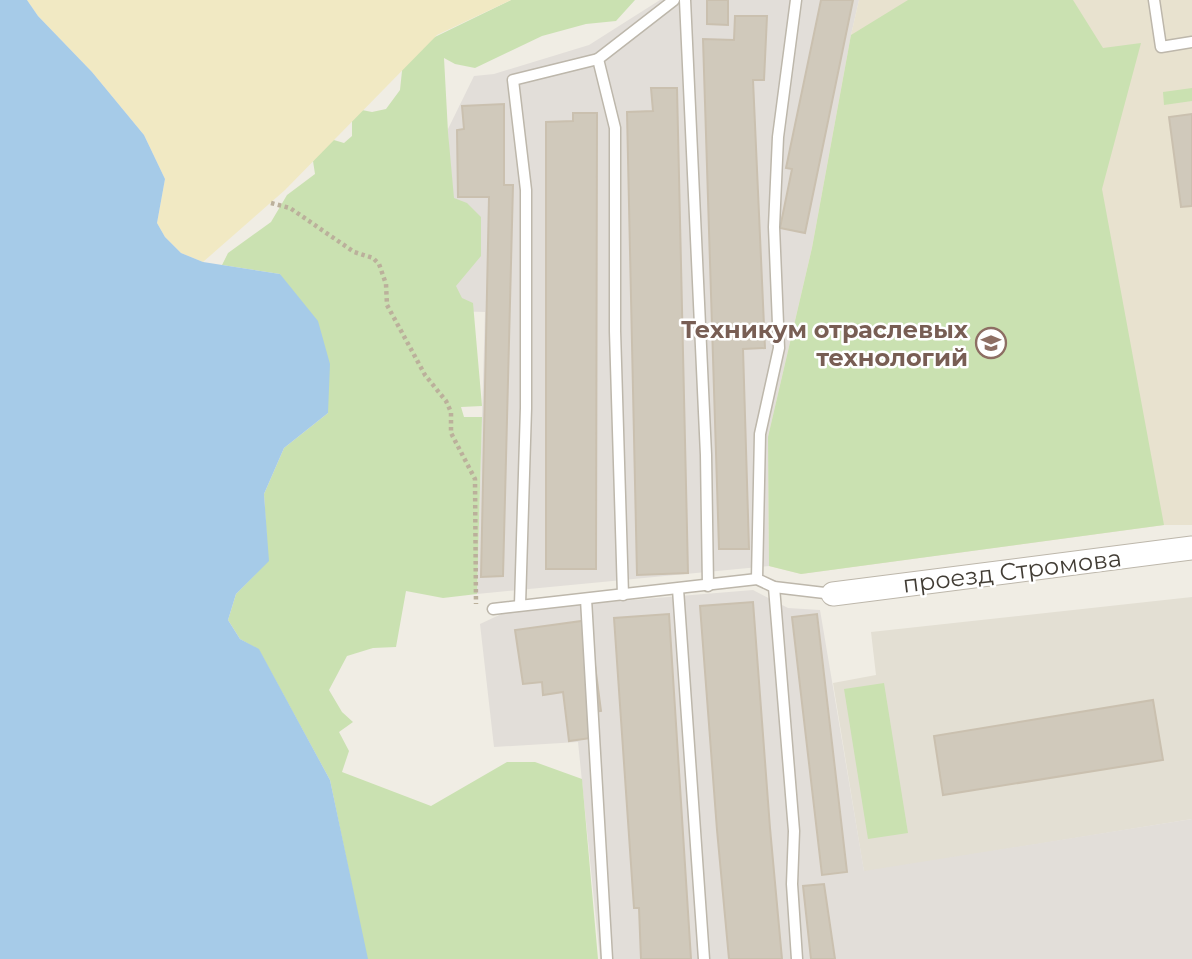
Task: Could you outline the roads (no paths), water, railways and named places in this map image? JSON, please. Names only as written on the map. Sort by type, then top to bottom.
[{"type":"street","name":"проезд Стромова","points":[[833,594],[1192,548]]},
{"type":"lane","points":[[520,606],[526,408],[526,190],[513,80],[598,59],[674,0]]},
{"type":"lane","points":[[685,0],[705,442],[708,586]]},
{"type":"lane","points":[[757,579],[761,434],[779,348],[774,227],[778,137],[796,0]]},
{"type":"lane","points":[[1154,0],[1161,47],[1192,42]]},
{"type":"lane","points":[[598,59],[615,128],[615,331],[623,595]]},
{"type":"lane","points":[[493,608],[757,579],[774,587],[833,594]]},
{"type":"lane","points":[[774,587],[794,831],[792,884],[797,959]]},
{"type":"lane","points":[[678,589],[704,959]]},
{"type":"lane","points":[[586,598],[607,959]]},
{"type":"water","points":[[0,0],[27,0],[38,16],[92,72],[144,135],[165,179],[157,223],[165,237],[181,253],[203,262],[280,274],[318,321],[330,364],[328,413],[284,448],[264,494],[269,561],[236,594],[228,620],[240,639],[259,649],[330,780],[368,959],[0,959]]},
{"type":"place","name":"Техникум отраслевых технологий","points":[[991,343]]}]
